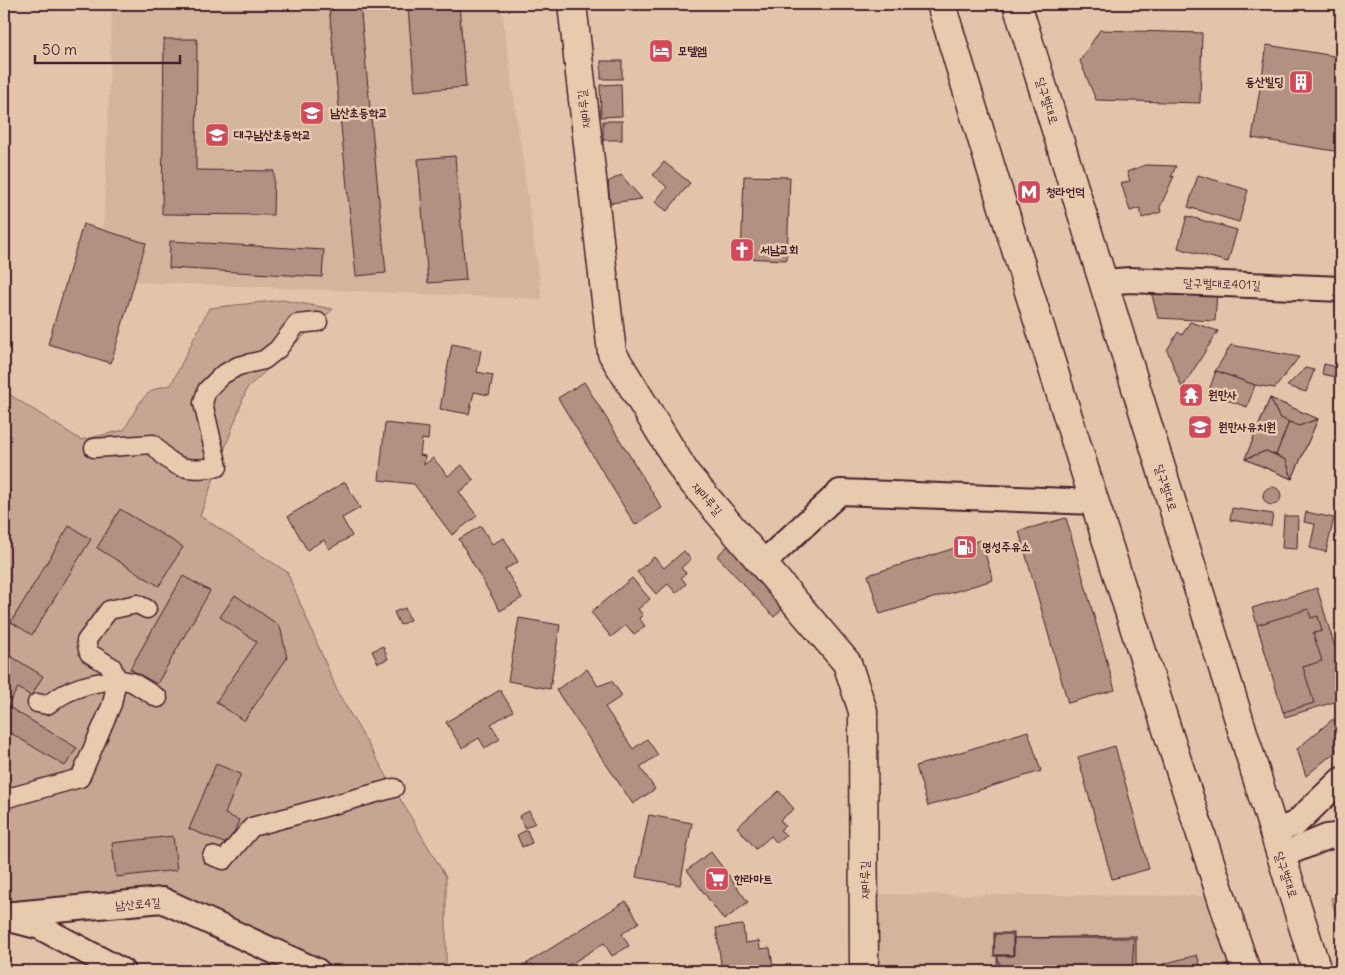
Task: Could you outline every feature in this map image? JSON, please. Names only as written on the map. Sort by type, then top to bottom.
[{"type":"main road","name":"재마루길","points":[[572,4],[612,353],[686,474],[847,663],[863,711],[864,971]]},
{"type":"main road","points":[[941,4],[1188,797],[1246,971]]},
{"type":"main road","name":"달구벌대로","points":[[1017,4],[1276,844],[1317,971]]},
{"type":"street","name":"달구벌대로401길","points":[[1104,282],[1130,280],[1341,289]]},
{"type":"street","points":[[94,448],[153,444],[165,458],[176,466],[192,470],[218,467],[203,403],[207,390],[222,375],[238,366],[274,358],[278,349],[297,324],[318,322]]},
{"type":"street","points":[[762,564],[840,492],[1095,502]]},
{"type":"street","points":[[4,799],[80,778],[112,704],[117,680],[112,667],[89,653],[86,641],[109,610],[137,604],[147,609]]},
{"type":"street","points":[[37,703],[47,704],[64,691],[83,685],[117,680],[132,682],[158,698]]},
{"type":"street","points":[[1276,844],[1341,780]]},
{"type":"street","points":[[212,856],[224,860],[252,826],[394,788]]},
{"type":"street","points":[[1276,844],[1341,835]]},
{"type":"street","name":"남산로4길","points":[[4,916],[162,900],[317,971]]},
{"type":"street","points":[[4,916],[40,927],[122,971]]},
{"type":"shaded area","name":"남산초등학교","points":[[501,4],[542,299],[94,280],[104,219],[112,7]]},
{"type":"shaded area","points":[[282,300],[333,309],[247,388],[200,516],[287,572],[338,693],[446,877],[446,971],[317,971],[162,900],[4,915],[4,391],[81,440],[124,430],[147,395],[153,390],[171,385],[209,308]]},
{"type":"shaded area","points":[[865,894],[1210,896],[1234,971],[864,971]]},
{"type":"shaded area","points":[[1341,896],[1341,933],[1331,898]]},
{"type":"shaded area","points":[[4,962],[26,971],[4,971]]},
{"type":"building","points":[[360,4],[386,273],[356,276],[329,7]]},
{"type":"building","points":[[459,4],[466,87],[415,91],[408,8]]},
{"type":"building","points":[[1100,30],[1202,33],[1200,103],[1096,100],[1080,61]]},
{"type":"building","points":[[164,39],[197,39],[196,170],[274,171],[273,215],[162,214]]},
{"type":"building","name":"동산빌딩","points":[[1267,45],[1341,57],[1341,108],[1335,151],[1252,138]]},
{"type":"building","points":[[601,61],[622,61],[622,79],[601,79]]},
{"type":"building","points":[[621,84],[622,116],[601,117],[600,85]]},
{"type":"building","points":[[603,121],[622,121],[622,140],[603,140]]},
{"type":"building","points":[[455,156],[466,280],[428,283],[418,159]]},
{"type":"building","points":[[664,162],[690,183],[667,211],[655,202],[667,187],[653,175]]},
{"type":"building","points":[[1145,165],[1176,166],[1171,177],[1174,176],[1160,207],[1161,212],[1142,218],[1140,208],[1130,211],[1121,183],[1130,181],[1127,172]]},
{"type":"building","points":[[621,175],[642,199],[610,203],[608,182]]},
{"type":"building","points":[[1198,175],[1248,190],[1239,222],[1188,207]]},
{"type":"building","points":[[744,176],[790,177],[787,260],[741,258]]},
{"type":"building","points":[[1187,216],[1237,230],[1228,262],[1178,248]]},
{"type":"building","points":[[83,224],[146,243],[111,363],[48,344]]},
{"type":"building","points":[[170,241],[324,250],[322,277],[169,268]]},
{"type":"building","points":[[1150,288],[1217,291],[1215,321],[1158,318]]},
{"type":"building","points":[[1190,322],[1218,331],[1182,388],[1167,350],[1178,332],[1182,335]]},
{"type":"building","points":[[452,344],[481,350],[477,372],[493,375],[489,395],[474,392],[469,414],[440,409]]},
{"type":"building","points":[[1231,345],[1299,357],[1275,388],[1255,385],[1216,371],[1214,373]]},
{"type":"building","points":[[1324,364],[1341,368],[1341,378],[1322,374]]},
{"type":"building","points":[[1305,368],[1314,370],[1306,392],[1287,386]]},
{"type":"building","points":[[1216,371],[1255,385],[1247,407],[1208,393]]},
{"type":"building","points":[[584,382],[662,508],[635,525],[558,398]]},
{"type":"building","points":[[1270,398],[1318,419],[1292,479],[1245,459]]},
{"type":"building","points":[[1270,398],[1318,419],[1299,426],[1289,422],[1279,417]]},
{"type":"building","points":[[1270,398],[1279,417],[1289,422],[1276,455],[1266,451],[1245,459]]},
{"type":"building","points":[[1318,419],[1292,479],[1286,460],[1276,455],[1289,422],[1299,426]]},
{"type":"building","points":[[385,423],[429,428],[428,440],[422,439],[420,455],[425,456],[424,465],[433,458],[448,476],[462,465],[474,481],[459,492],[477,516],[452,535],[414,484],[379,480]]},
{"type":"building","points":[[1266,451],[1286,460],[1292,479],[1245,459]]},
{"type":"building","points":[[345,482],[360,508],[342,518],[352,536],[329,549],[324,540],[307,550],[288,516]]},
{"type":"building","points":[[1272,487],[1280,492],[1281,496],[1276,504],[1272,505],[1264,500],[1263,496],[1268,488]]},
{"type":"building","points":[[1232,508],[1273,514],[1271,526],[1230,520]]},
{"type":"building","points":[[120,509],[183,547],[159,586],[97,548]]},
{"type":"building","points":[[1306,512],[1334,518],[1326,552],[1310,548],[1315,524],[1304,522]]},
{"type":"building","points":[[1284,516],[1298,516],[1297,549],[1282,548]]},
{"type":"building","points":[[1066,518],[1115,690],[1068,703],[1019,531]]},
{"type":"building","points":[[69,526],[91,539],[32,635],[11,622]]},
{"type":"building","points":[[481,526],[492,544],[504,538],[518,562],[505,569],[522,598],[500,611],[459,539]]},
{"type":"building","points":[[981,540],[993,580],[880,614],[868,575]]},
{"type":"building","points":[[731,543],[788,604],[774,617],[717,556]]},
{"type":"building","points":[[684,551],[691,559],[681,568],[686,573],[681,577],[686,584],[676,593],[668,584],[656,594],[637,572],[654,557],[664,568]]},
{"type":"building","points":[[183,576],[210,591],[157,684],[130,669]]},
{"type":"building","points":[[632,578],[650,599],[638,609],[643,615],[639,618],[645,626],[634,634],[626,625],[611,637],[591,612]]},
{"type":"building","points":[[1317,588],[1341,667],[1341,700],[1285,717],[1252,608]]},
{"type":"building","points":[[235,595],[280,626],[287,658],[244,721],[216,702],[257,642],[220,617]]},
{"type":"building","points":[[405,608],[410,620],[400,625],[394,612]]},
{"type":"building","points":[[1308,609],[1311,618],[1318,616],[1322,631],[1313,633],[1322,661],[1303,667],[1314,703],[1283,712],[1257,625]]},
{"type":"building","points":[[519,618],[560,625],[550,689],[508,681]]},
{"type":"building","points":[[383,646],[388,659],[378,663],[372,651]]},
{"type":"building","points":[[9,655],[43,676],[31,696],[18,688],[7,706],[77,748],[65,766],[4,729],[4,663]]},
{"type":"building","points":[[587,669],[598,686],[612,681],[622,696],[605,707],[633,749],[647,739],[658,755],[640,767],[655,789],[633,804],[556,690]]},
{"type":"building","points":[[500,690],[513,711],[491,724],[500,739],[485,748],[479,738],[462,748],[446,722]]},
{"type":"building","points":[[1333,719],[1341,729],[1341,747],[1306,776],[1297,749]]},
{"type":"building","points":[[1028,731],[1041,771],[928,806],[916,766]]},
{"type":"building","points":[[1115,746],[1149,869],[1112,879],[1078,757]]},
{"type":"building","points":[[216,764],[241,774],[225,814],[239,820],[229,845],[189,829]]},
{"type":"building","points":[[779,791],[794,809],[780,820],[785,826],[780,830],[786,835],[777,843],[771,836],[756,849],[737,827]]},
{"type":"building","points":[[529,811],[535,823],[525,828],[519,816]]},
{"type":"building","points":[[649,815],[692,823],[680,885],[636,877]]},
{"type":"building","points":[[527,830],[532,843],[522,847],[517,835]]},
{"type":"building","points":[[173,836],[177,870],[116,877],[112,843]]},
{"type":"building","points":[[711,852],[748,902],[724,920],[687,870]]},
{"type":"building","points":[[626,901],[639,922],[622,934],[629,946],[612,956],[604,943],[563,969],[564,971],[520,971],[518,969]]},
{"type":"building","points":[[743,925],[745,943],[759,941],[760,949],[770,948],[773,966],[754,969],[755,971],[722,971],[716,928]]},
{"type":"building","points":[[994,933],[1014,933],[1014,956],[994,956]]},
{"type":"building","points":[[995,934],[1013,934],[1013,955],[994,955]]},
{"type":"building","points":[[1136,936],[1136,971],[997,971],[997,956],[1014,956],[1014,938]]},
{"type":"building","points":[[1014,938],[1134,938],[1132,971],[1002,971],[997,956],[1014,956]]},
{"type":"building","points":[[1197,955],[1202,971],[1162,971],[1163,964]]},
{"type":"place","name":"모텔엠","points":[[661,51]]},
{"type":"place","name":"동산빌딩","points":[[1301,82]]},
{"type":"place","name":"남산초등학교","points":[[312,113]]},
{"type":"place","name":"대구남산초등학교","points":[[217,135]]},
{"type":"place","name":"청라언덕","points":[[1029,192]]},
{"type":"place","name":"서남교회","points":[[742,250]]},
{"type":"place","name":"원만사","points":[[1191,395]]},
{"type":"place","name":"원만사유치원","points":[[1200,427]]},
{"type":"place","name":"명성주유소","points":[[965,547]]},
{"type":"place","name":"한라마트","points":[[717,879]]}]
